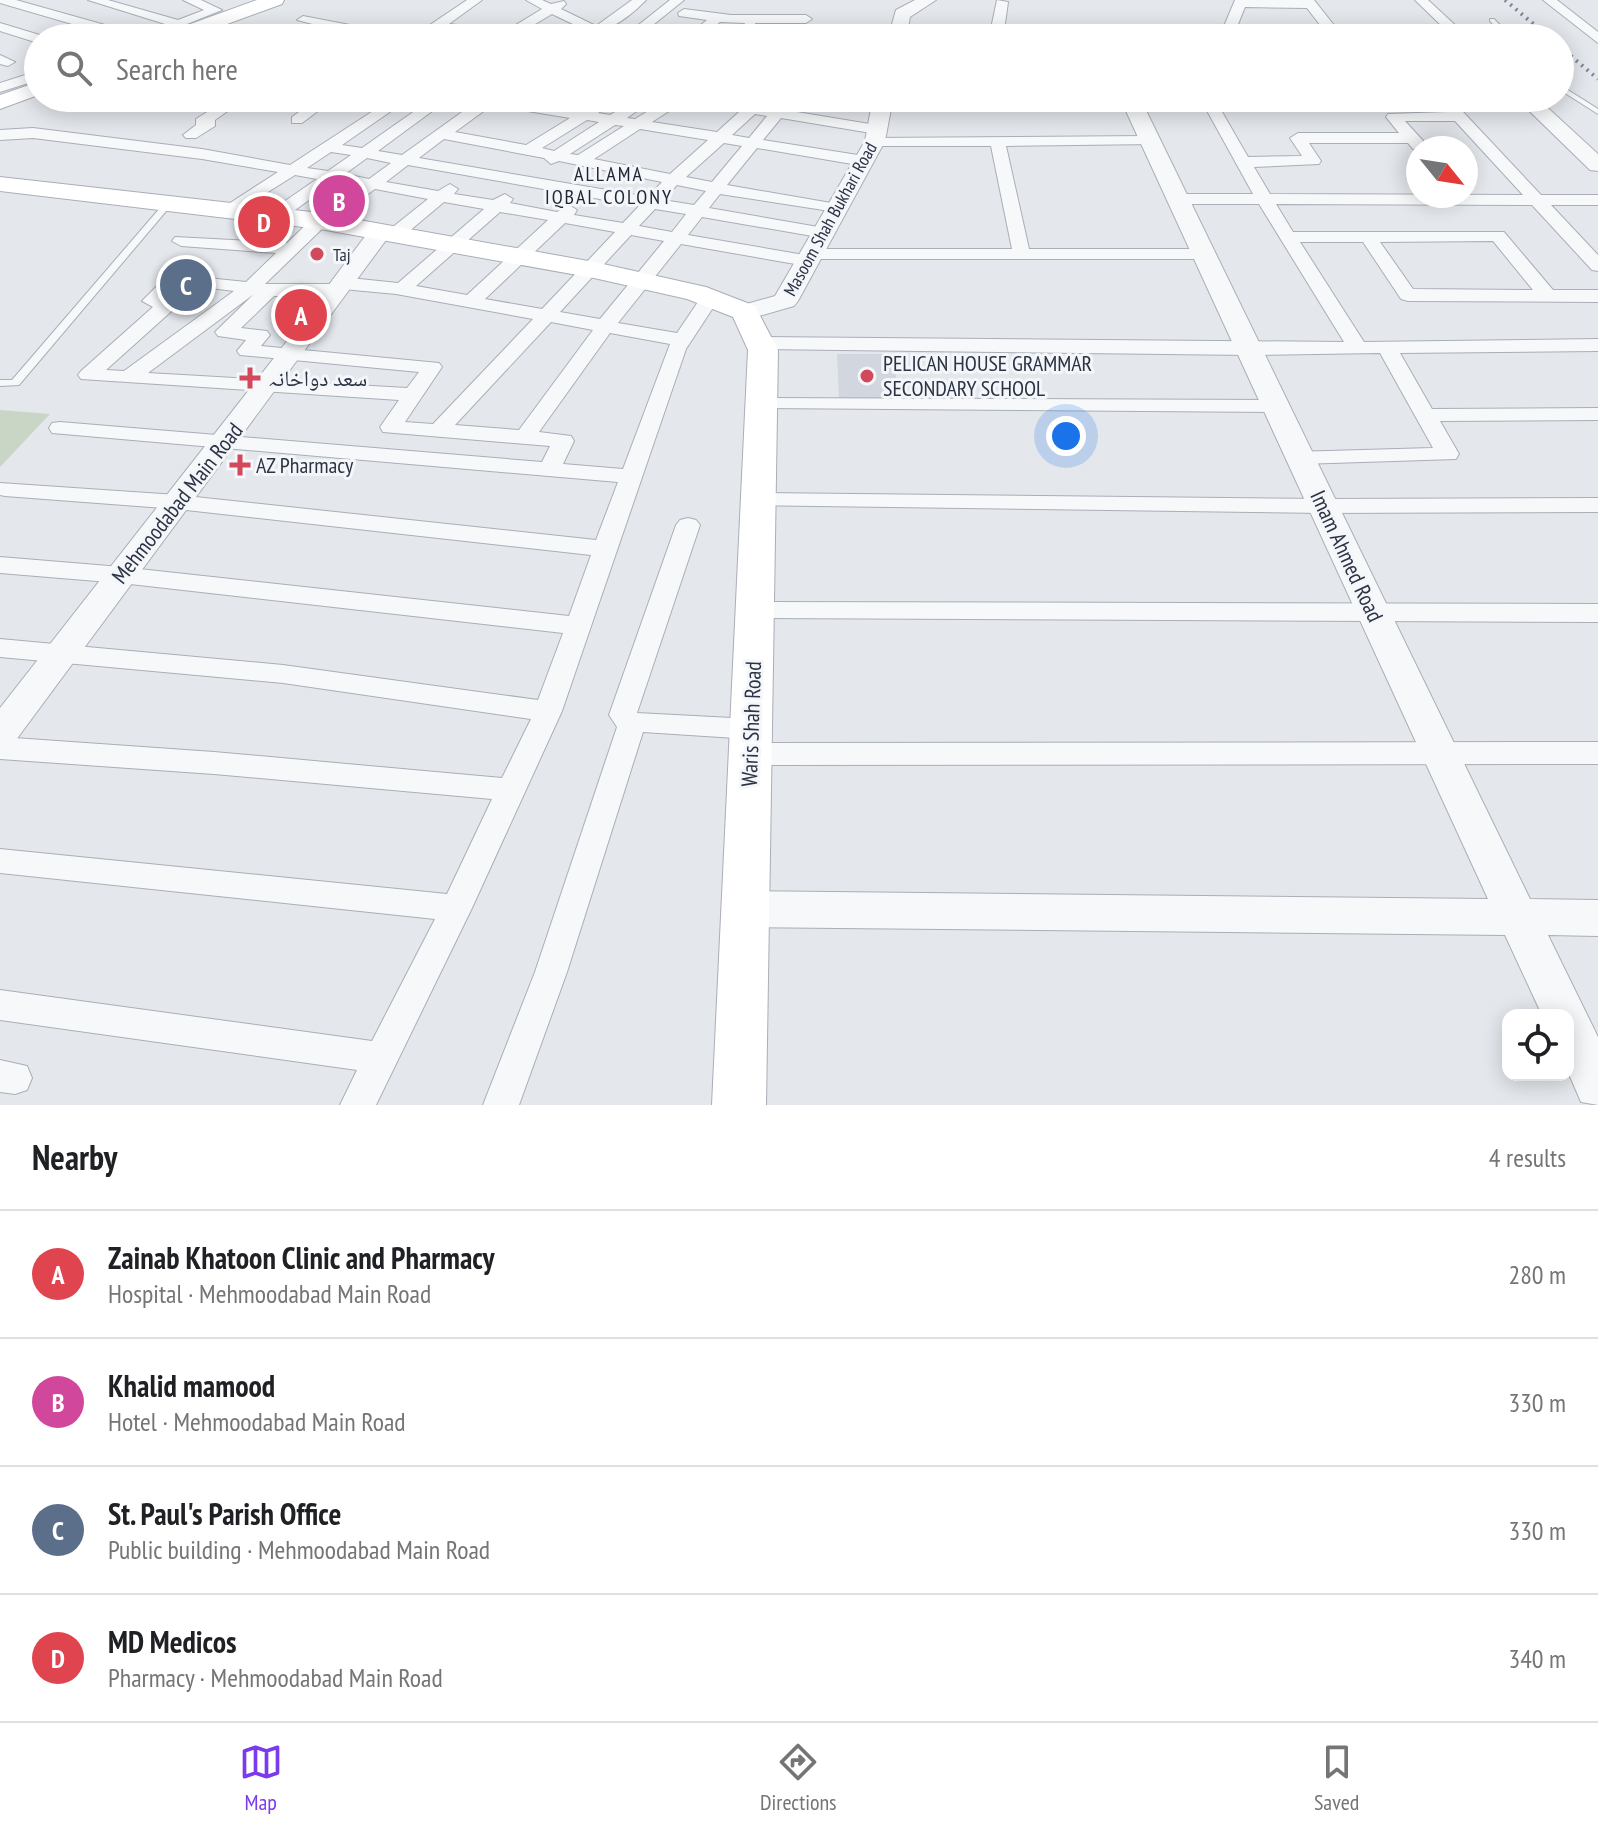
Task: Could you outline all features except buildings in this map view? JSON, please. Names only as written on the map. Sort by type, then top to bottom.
[{"type":"main road","points":[[198,24],[275,0]]},
{"type":"main road","points":[[0,102],[24,93]]},
{"type":"main road","points":[[0,184],[278,214],[588,269],[711,297],[754,328]]},
{"type":"main road","name":"Waris Shah Road","points":[[739,1105],[761,404],[754,328]]},
{"type":"street","points":[[2,0],[87,24]]},
{"type":"street","points":[[94,0],[157,24]]},
{"type":"street","points":[[189,0],[216,10],[189,24]]},
{"type":"street","points":[[440,24],[476,0]]},
{"type":"street","points":[[532,0],[553,9],[573,24]]},
{"type":"street","points":[[527,24],[565,0]]},
{"type":"street","points":[[591,24],[619,0]]},
{"type":"street","points":[[607,24],[640,0]]},
{"type":"street","points":[[652,24],[681,6],[700,0]]},
{"type":"street","points":[[900,24],[902,14],[928,0]]},
{"type":"street","points":[[1421,0],[1447,24]]},
{"type":"street","points":[[1549,0],[1598,39]]},
{"type":"street","points":[[998,24],[1002,2]]},
{"type":"street","points":[[1232,24],[1241,2],[1309,2],[1327,24]]},
{"type":"street","points":[[681,6],[746,24]]},
{"type":"street","points":[[664,24],[681,6]]},
{"type":"street","points":[[755,24],[807,14],[804,24]]},
{"type":"street","points":[[709,24],[718,17]]},
{"type":"street","points":[[303,20],[321,24]]},
{"type":"street","points":[[0,27],[24,35]]},
{"type":"street","points":[[0,88],[24,80]]},
{"type":"street","points":[[191,135],[210,123],[201,122],[217,112]]},
{"type":"street","points":[[297,120],[308,112]]},
{"type":"street","points":[[233,209],[382,112]]},
{"type":"street","points":[[278,214],[423,112]]},
{"type":"street","points":[[469,112],[320,221],[225,332],[260,335],[247,351],[432,367],[391,427],[563,441],[549,469]]},
{"type":"street","points":[[485,142],[527,112]]},
{"type":"street","points":[[563,112],[752,143],[1150,141]]},
{"type":"street","points":[[530,149],[591,112]]},
{"type":"street","points":[[402,289],[557,154],[626,112]]},
{"type":"street","points":[[583,159],[659,112]]},
{"type":"street","points":[[440,429],[672,181],[717,137],[748,112]]},
{"type":"street","points":[[771,112],[872,144]]},
{"type":"street","name":"Masoom Shah Bukhari Road","points":[[754,328],[785,301],[872,144],[880,112]]},
{"type":"street","name":"Imam Ahmed Road","points":[[1137,112],[1561,1009]]},
{"type":"street","points":[[1215,112],[1264,199],[1357,347]]},
{"type":"street","points":[[1455,112],[1598,266]]},
{"type":"street","points":[[1541,112],[1598,165]]},
{"type":"street","points":[[525,437],[605,326],[777,113]]},
{"type":"street","points":[[1410,136],[1393,117],[1459,116]]},
{"type":"street","points":[[0,135],[33,133],[96,139],[675,238],[810,258],[1204,254]]},
{"type":"street","points":[[441,134],[583,159],[672,181],[837,209]]},
{"type":"street","points":[[1243,162],[1313,161],[1298,138],[1406,143]]},
{"type":"street","points":[[998,143],[1022,255]]},
{"type":"street","points":[[388,233],[442,196],[504,145]]},
{"type":"street","points":[[329,147],[824,233]]},
{"type":"street","points":[[471,302],[615,167]]},
{"type":"street","points":[[1177,199],[1598,200]]},
{"type":"street","name":"Mehmoodabad Main Road","points":[[0,734],[290,355],[337,287],[388,233]]},
{"type":"street","points":[[1288,237],[1498,236],[1548,296]]},
{"type":"street","points":[[1368,237],[1408,295],[1598,296]]},
{"type":"street","points":[[181,241],[293,249]]},
{"type":"street","points":[[413,395],[88,375],[168,304],[151,301],[175,278],[259,289],[402,289],[682,340]]},
{"type":"street","points":[[129,377],[259,289]]},
{"type":"street","points":[[358,1105],[456,908],[548,711],[682,340],[711,297]]},
{"type":"street","points":[[754,328],[1249,349],[1598,345]]},
{"type":"street","points":[[1300,457],[1448,454],[1386,347]]},
{"type":"street","points":[[761,404],[1275,406]]},
{"type":"street","points":[[1423,415],[1598,414]]},
{"type":"street","points":[[60,428],[631,476]]},
{"type":"street","points":[[5,489],[177,502],[606,549]]},
{"type":"street","points":[[758,500],[1323,506],[1598,505]]},
{"type":"street","points":[[631,726],[623,715],[688,525]]},
{"type":"street","points":[[0,565],[121,575],[578,626]]},
{"type":"street","points":[[755,610],[1598,613]]},
{"type":"street","points":[[0,648],[283,674],[548,711]]},
{"type":"street","points":[[631,726],[641,722],[750,741],[1441,755],[1598,753]]},
{"type":"street","points":[[501,1105],[551,972],[631,726]]},
{"type":"street","points":[[0,748],[200,761],[512,790]]},
{"type":"street","points":[[0,861],[456,908]]},
{"type":"street","points":[[745,909],[1598,918]]},
{"type":"street","points":[[0,1005],[382,1058]]},
{"type":"street","points":[[1574,1035],[1598,1086]]},
{"type":"lane","points":[[1492,20],[1496,24]]},
{"type":"lane","points":[[1574,96],[1598,112]]},
{"type":"lane","points":[[0,383],[15,383],[169,203]]},
{"type":"shaded area","name":"PELICAN HOUSE GRAMMAR SECONDARY SCHOOL","points":[[837,354],[894,354],[898,398],[839,398]]},
{"type":"green space","points":[[0,410],[50,414],[0,467]]},
{"type":"railway","points":[[1505,0],[1533,24]]},
{"type":"railway","points":[[1574,59],[1598,79]]},
{"type":"place","name":"Khalid mamood","points":[[339,201]]},
{"type":"place","name":"MD Medicos","points":[[264,222]]},
{"type":"place","name":"Taj","points":[[317,254]]},
{"type":"place","name":"St. Paul's Parish Office","points":[[186,285]]},
{"type":"place","name":"Zainab Khatoon Clinic and Pharmacy","points":[[301,315]]},
{"type":"place","name":"PELICAN HOUSE GRAMMAR SECONDARY SCHOOL","points":[[867,376]]},
{"type":"place","name":"سعد دواخانہ","points":[[250,378]]},
{"type":"place","name":"AZ Pharmacy","points":[[240,465]]},
{"type":"district","name":"ALLAMA IQBAL COLONY","points":[[609,186]]}]
